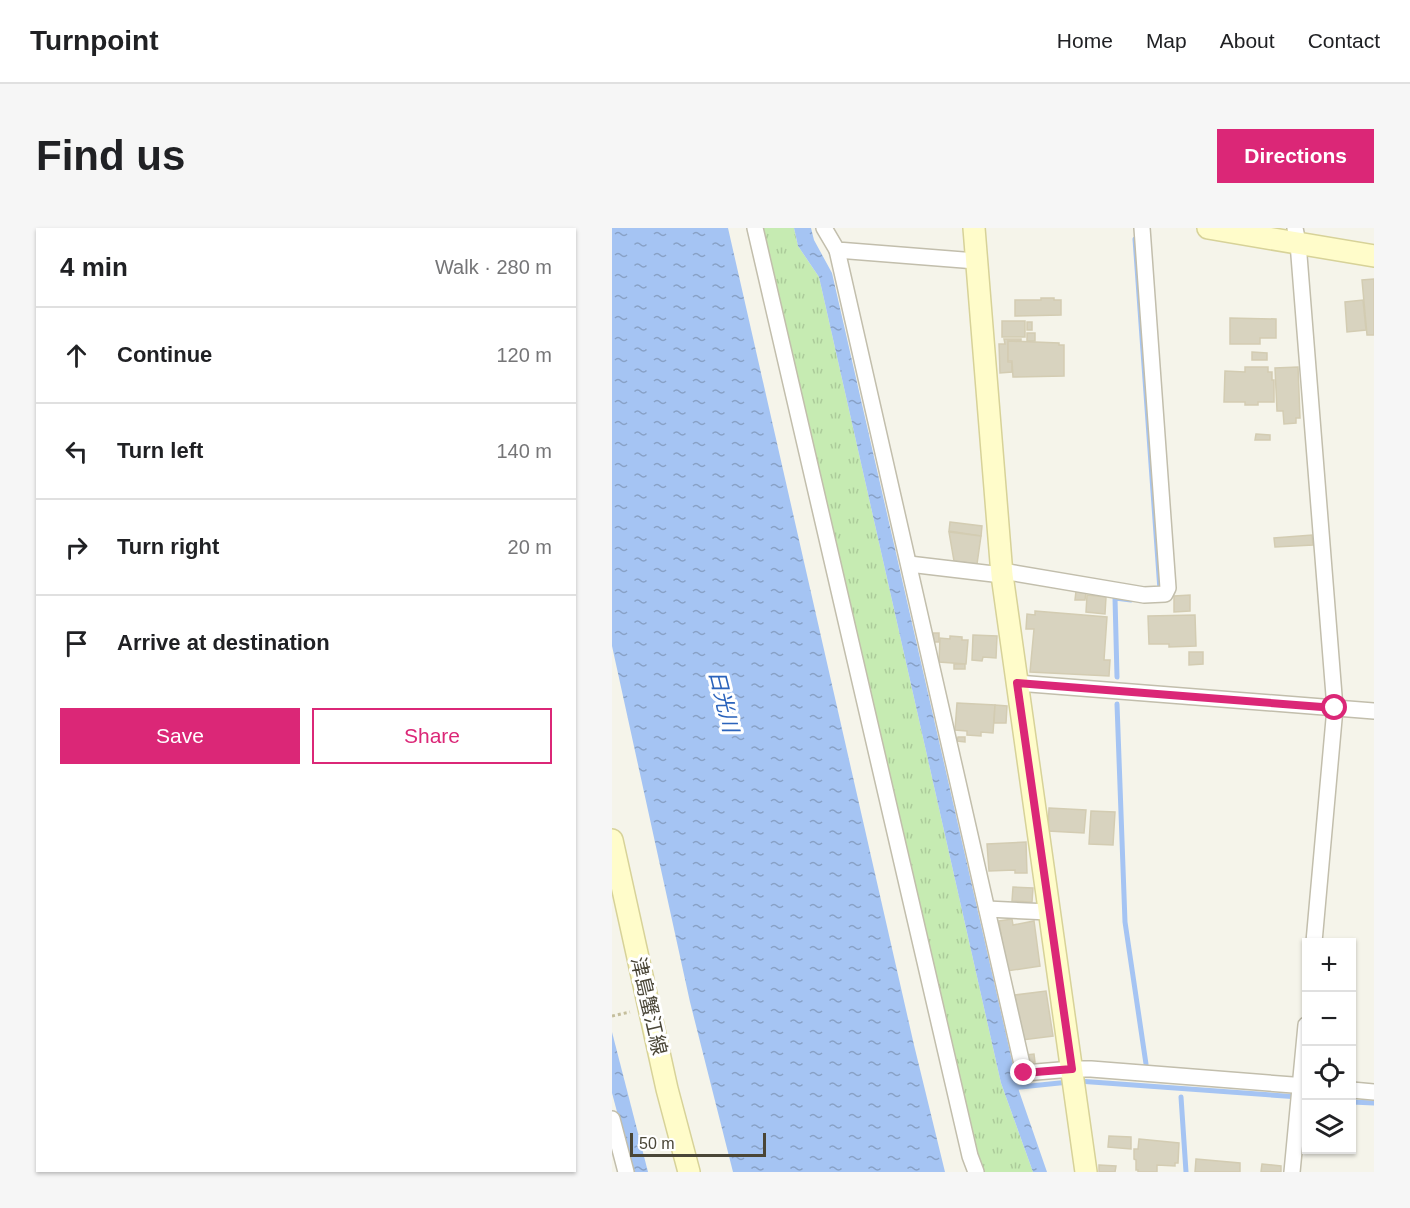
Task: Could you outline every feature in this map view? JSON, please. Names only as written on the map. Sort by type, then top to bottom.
[{"type":"street","points":[[755,228],[970,1156],[976,1172]]},
{"type":"street","points":[[824,228],[837,250],[1024,1073],[1302,1091],[1292,1172]]},
{"type":"street","points":[[974,228],[1002,573],[1086,1172]]},
{"type":"street","points":[[909,564],[1002,573],[1144,595],[1165,594],[1168,588],[1143,228]]},
{"type":"street","points":[[1208,228],[1297,235],[1374,256]]},
{"type":"street","points":[[1297,235],[1335,708],[1314,938]]},
{"type":"street","points":[[837,250],[976,261]]},
{"type":"street","points":[[1017,683],[1374,711]]},
{"type":"street","name":"津島蟹江線","points":[[612,840],[667,1089],[689,1172]]},
{"type":"street","points":[[987,909],[1049,912]]},
{"type":"street","points":[[1356,1090],[1374,1092]]},
{"type":"street","points":[[612,1119],[626,1172]]},
{"type":"path","points":[[612,1016],[623,1014]]},
{"type":"green space","points":[[761,228],[794,228],[798,246],[819,277],[1001,1083],[1033,1172],[981,1172]]},
{"type":"water","name":"日光川","points":[[612,228],[728,228],[945,1172],[733,1172],[690,1002],[612,646]]},
{"type":"water","points":[[794,228],[811,228],[814,240],[832,273],[1019,1091],[1047,1172],[1033,1172],[1001,1083],[819,277],[798,246]]},
{"type":"water","points":[[612,1032],[648,1172],[633,1172],[612,1093]]},
{"type":"building","points":[[1374,279],[1374,335],[1367,335],[1362,280]]},
{"type":"building","points":[[1041,298],[1061,300],[1061,315],[1015,316],[1015,300],[1041,300]]},
{"type":"building","points":[[1363,300],[1366,330],[1347,332],[1345,302]]},
{"type":"building","points":[[1230,318],[1276,319],[1276,338],[1260,338],[1260,344],[1230,344]]},
{"type":"building","points":[[1002,321],[1025,321],[1025,337],[1002,337]]},
{"type":"building","points":[[1027,322],[1032,322],[1032,330],[1027,330]]},
{"type":"building","points":[[1027,333],[1035,333],[1035,341],[1027,341]]},
{"type":"building","points":[[1004,339],[1021,339],[1021,341],[1008,341],[1008,362],[1012,362],[1012,372],[1000,373],[999,344],[1005,344]]},
{"type":"building","points":[[1008,341],[1064,345],[1064,376],[1013,377],[1012,361],[1008,361]]},
{"type":"building","points":[[1252,352],[1267,353],[1267,360],[1252,360]]},
{"type":"building","points":[[1245,367],[1268,367],[1268,372],[1272,372],[1272,380],[1274,380],[1274,402],[1245,405],[1245,402],[1224,402],[1225,371],[1245,372]]},
{"type":"building","points":[[1298,367],[1300,418],[1296,418],[1296,423],[1284,424],[1283,411],[1277,411],[1275,368]]},
{"type":"building","points":[[1256,434],[1270,435],[1270,440],[1255,440]]},
{"type":"building","points":[[950,522],[982,526],[981,536],[949,531]]},
{"type":"building","points":[[949,532],[981,536],[977,564],[954,561]]},
{"type":"building","points":[[1312,535],[1313,545],[1275,547],[1274,538]]},
{"type":"building","points":[[1076,591],[1086,592],[1085,600],[1075,600]]},
{"type":"building","points":[[1087,595],[1106,597],[1105,614],[1086,612]]},
{"type":"building","points":[[1190,595],[1190,611],[1174,612],[1174,596]]},
{"type":"building","points":[[1035,611],[1107,617],[1104,660],[1110,660],[1109,676],[1030,672],[1034,629],[1026,629],[1027,614],[1035,615]]},
{"type":"building","points":[[1195,615],[1196,646],[1169,647],[1169,644],[1149,644],[1148,616]]},
{"type":"building","points":[[933,633],[939,633],[939,642],[934,642]]},
{"type":"building","points":[[973,635],[997,636],[996,658],[983,657],[982,661],[972,660]]},
{"type":"building","points":[[950,636],[968,640],[966,664],[939,662],[940,638],[950,639]]},
{"type":"building","points":[[1189,652],[1203,652],[1203,664],[1189,665]]},
{"type":"building","points":[[954,664],[965,664],[965,669],[954,669]]},
{"type":"building","points":[[957,703],[995,705],[993,733],[981,732],[981,736],[967,735],[967,731],[955,730]]},
{"type":"building","points":[[995,705],[1007,706],[1006,723],[994,723]]},
{"type":"building","points":[[958,737],[965,737],[965,742],[957,741]]},
{"type":"building","points":[[1049,808],[1086,810],[1084,833],[1048,831]]},
{"type":"building","points":[[1091,811],[1115,812],[1113,845],[1089,844]]},
{"type":"building","points":[[1026,842],[1027,873],[1015,873],[1015,870],[989,871],[987,844]]},
{"type":"building","points":[[1013,887],[1033,888],[1032,902],[1012,901]]},
{"type":"building","points":[[1012,919],[1013,925],[1034,921],[1040,966],[1007,971],[999,921]]},
{"type":"building","points":[[1046,991],[1053,1036],[1022,1040],[1015,995]]},
{"type":"building","points":[[1034,1054],[1035,1062],[1027,1063],[1026,1055]]},
{"type":"building","points":[[1109,1136],[1131,1137],[1131,1149],[1108,1147]]},
{"type":"building","points":[[1139,1139],[1179,1143],[1178,1163],[1175,1163],[1175,1166],[1157,1165],[1157,1172],[1138,1172],[1134,1149],[1138,1149]]},
{"type":"building","points":[[1196,1159],[1240,1163],[1240,1172],[1195,1172]]},
{"type":"building","points":[[1262,1164],[1281,1166],[1281,1172],[1261,1172]]},
{"type":"building","points":[[1099,1165],[1116,1166],[1115,1172],[1099,1172]]},
{"type":"waterway","points":[[1135,239],[1160,590]]},
{"type":"waterway","points":[[1117,677],[1115,598],[1131,600]]},
{"type":"waterway","points":[[1117,704],[1125,922],[1146,1064]]},
{"type":"waterway","points":[[1078,1081],[1299,1097]]},
{"type":"waterway","points":[[1012,1088],[1069,1082]]},
{"type":"waterway","points":[[1181,1097],[1186,1172]]},
{"type":"waterway","points":[[1356,1102],[1374,1103]]},
{"type":"route","points":[[1024,1073],[1072,1069],[1017,683],[1335,708]]}]
